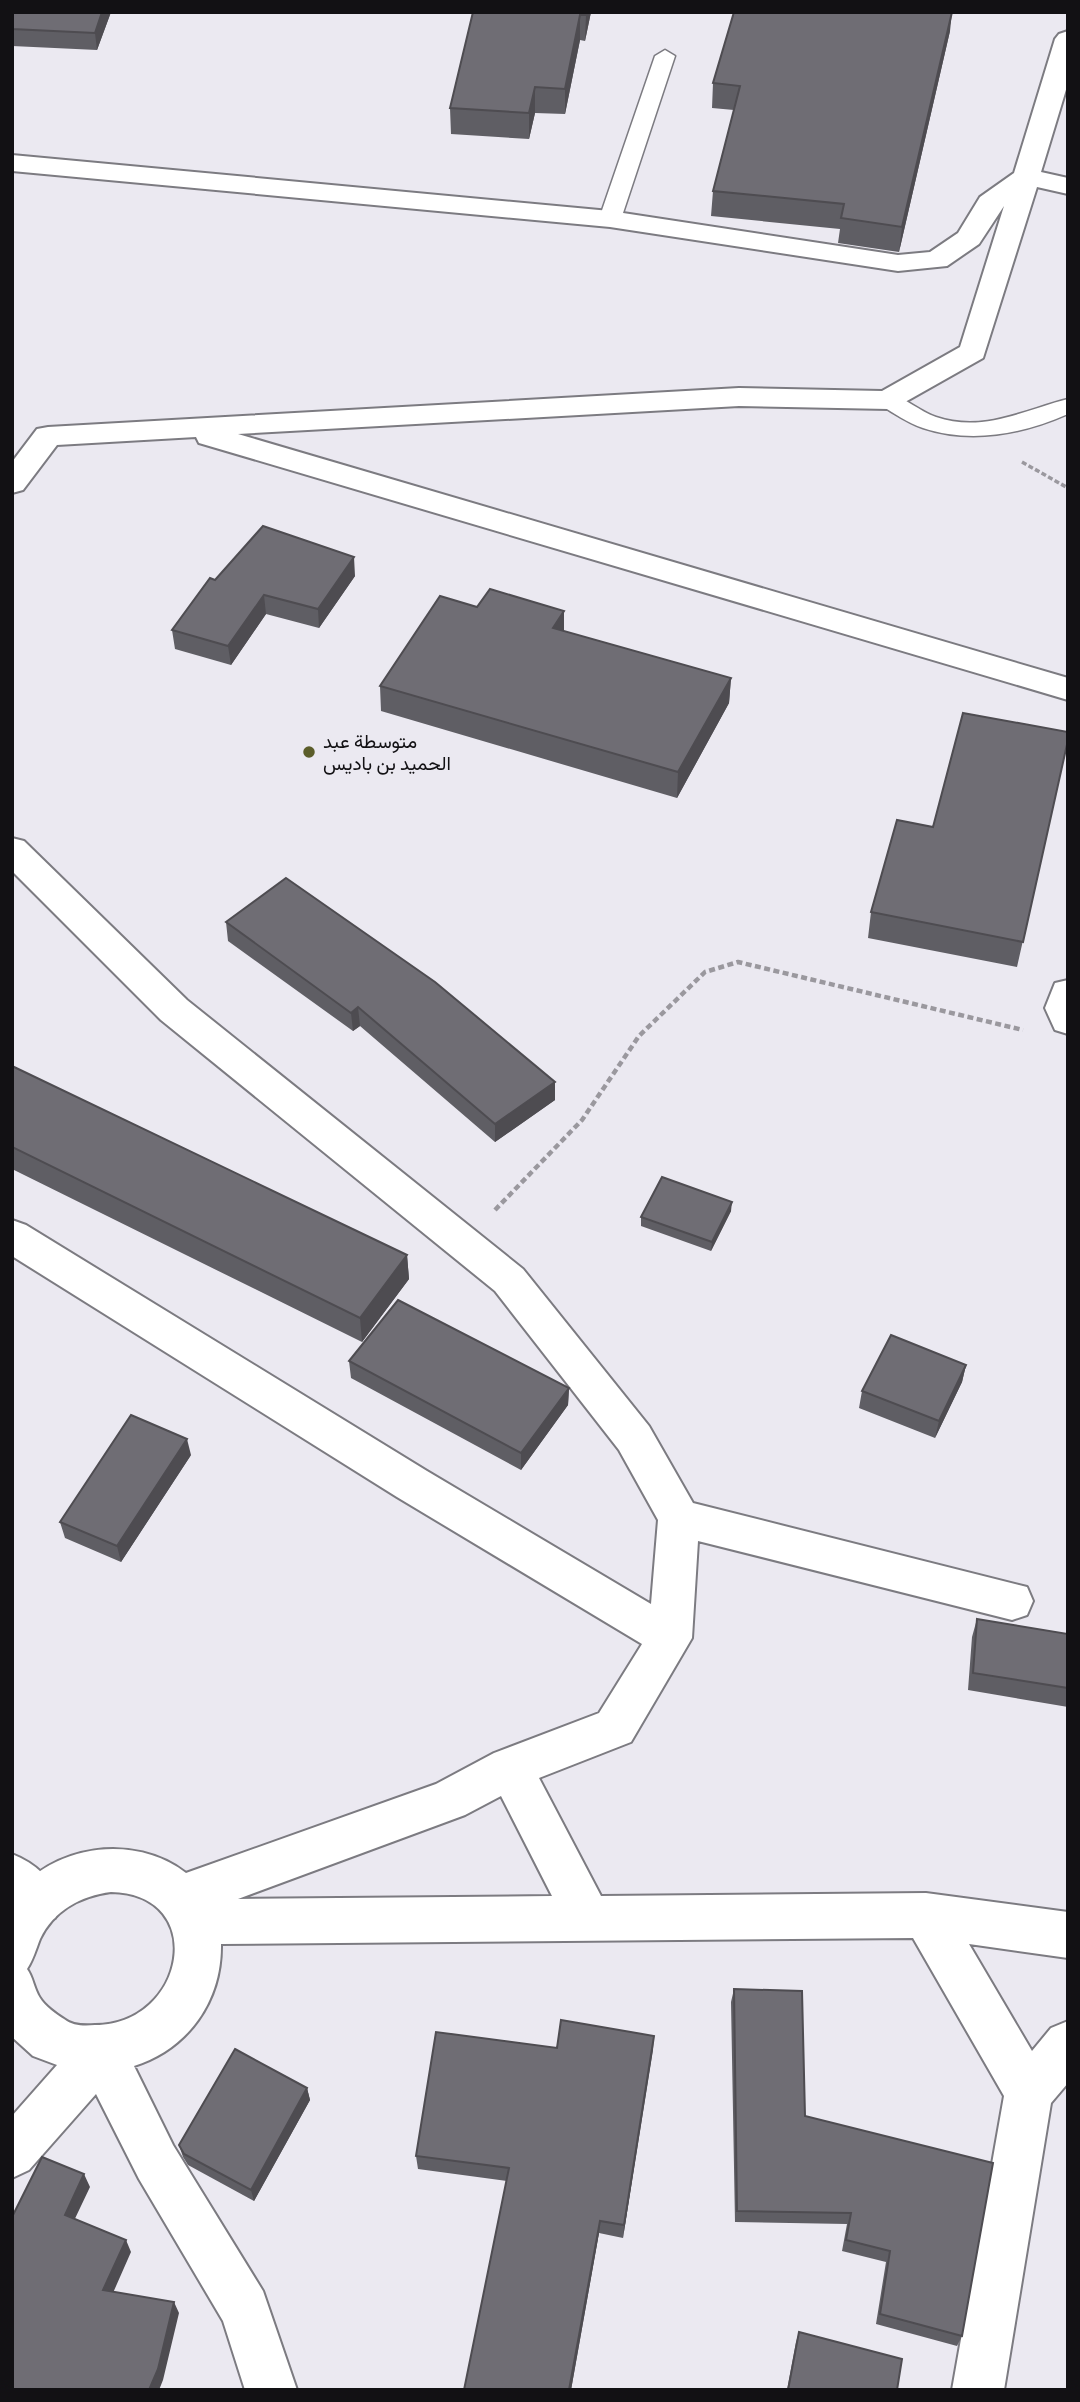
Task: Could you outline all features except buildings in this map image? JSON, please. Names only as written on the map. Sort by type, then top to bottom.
[{"type":"street","points":[[12,483],[48,436],[739,397],[888,400],[973,352],[1068,39]]},
{"type":"street","points":[[12,163],[610,219],[898,263],[937,260],[969,238],[990,204],[1026,177],[1068,186]]},
{"type":"street","points":[[183,428],[1068,689]]},
{"type":"street","points":[[12,850],[174,1010],[509,1280],[634,1438],[679,1518],[670,1638],[615,1728],[510,1768],[449,1800],[187,1910]]},
{"type":"street","points":[[1068,993],[1063,1008],[1068,1020]]},
{"type":"street","points":[[12,1236],[412,1484],[670,1638]]},
{"type":"street","points":[[679,1518],[1012,1601]]},
{"type":"street","points":[[510,1768],[588,1919]]},
{"type":"street","points":[[12,1952],[21,1927],[26,1889],[65,1882],[96,1871],[127,1870],[156,1879],[187,1910],[199,1947],[198,1971],[189,1996],[173,2018],[152,2036],[127,2047],[101,2052],[69,2048],[43,2035],[22,2014],[12,1986]]},
{"type":"street","points":[[187,1910],[588,1919],[926,1914],[1068,1935]]},
{"type":"street","points":[[926,1914],[1028,2092]]},
{"type":"street","points":[[978,2390],[1028,2092],[1068,2045]]},
{"type":"street","points":[[12,2153],[101,2052]]},
{"type":"street","points":[[101,2052],[156,2162],[245,2309],[271,2390]]},
{"type":"lane","points":[[610,219],[665,56]]},
{"type":"lane","points":[[888,400],[929,422],[967,430],[1030,423],[1068,406]]},
{"type":"path","points":[[463,1243],[582,1120],[639,1036],[705,972],[738,962],[1028,1031]]},
{"type":"place","name":"متوسطة عبد الحميد بن باديس","points":[[309,752]]}]
